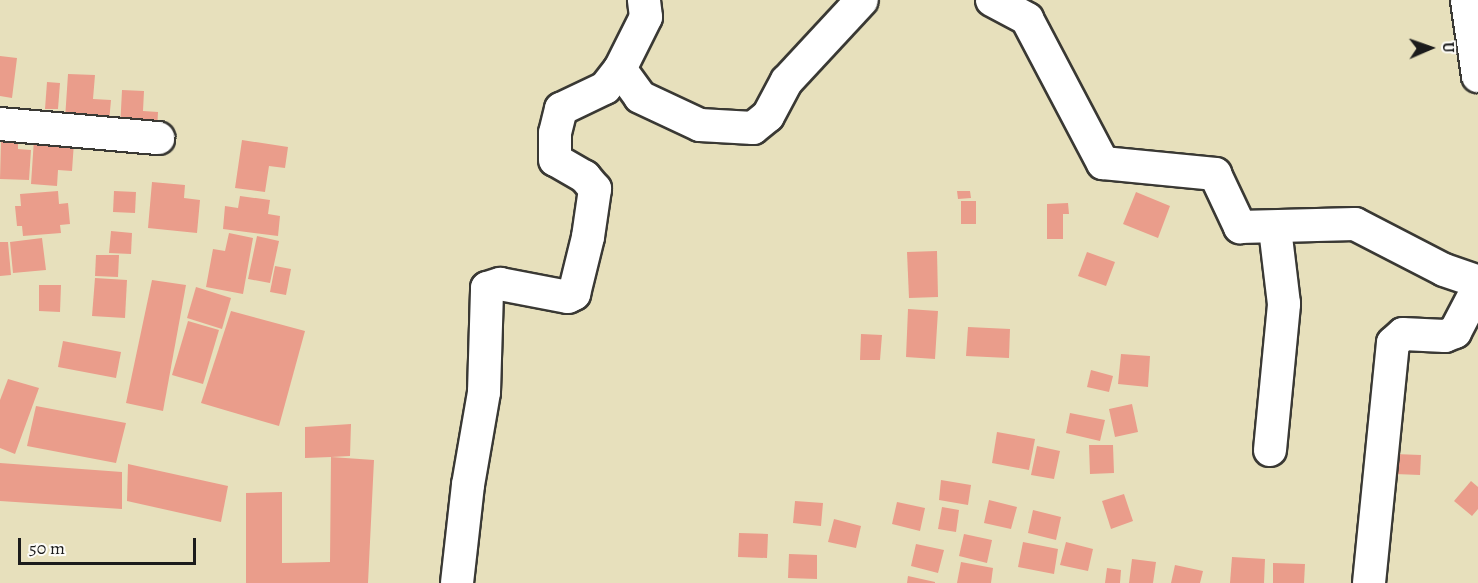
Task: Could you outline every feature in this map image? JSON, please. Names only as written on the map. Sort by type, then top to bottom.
[{"type":"street","points":[[458,583],[468,485],[484,392],[487,288],[500,284],[568,297],[574,294],[588,237],[595,189],[585,177],[555,160],[555,133],[561,109],[605,88],[620,69],[646,17],[644,0]]},
{"type":"street","points":[[620,69],[640,97],[700,125],[753,128],[768,116],[787,81],[862,0]]},
{"type":"street","points":[[992,0],[1027,19],[1100,161],[1215,174],[1240,227],[1275,229],[1308,223],[1355,224],[1444,270],[1478,282]]},
{"type":"street","points":[[1467,0],[1478,76]]},
{"type":"street","points":[[0,124],[158,138]]},
{"type":"street","points":[[1270,450],[1284,304],[1275,229]]},
{"type":"street","points":[[1369,583],[1393,343],[1404,334],[1445,336],[1455,332],[1478,288]]},
{"type":"building","points":[[0,56],[17,58],[12,98],[0,96]]},
{"type":"building","points":[[68,74],[95,75],[93,99],[111,100],[109,122],[65,119]]},
{"type":"building","points":[[47,82],[60,83],[58,109],[45,109]]},
{"type":"building","points":[[122,90],[144,91],[143,111],[158,112],[157,131],[120,129]]},
{"type":"building","points":[[34,139],[74,142],[72,171],[58,170],[57,186],[31,184]]},
{"type":"building","points":[[242,140],[288,147],[285,168],[269,166],[265,192],[235,188]]},
{"type":"building","points":[[1,141],[18,142],[18,149],[31,150],[29,180],[0,179]]},
{"type":"building","points":[[152,182],[185,185],[184,198],[200,200],[197,233],[148,228]]},
{"type":"building","points":[[58,191],[59,204],[68,203],[70,224],[60,225],[61,233],[23,236],[22,226],[17,226],[15,206],[21,206],[20,194]]},
{"type":"building","points":[[114,191],[136,192],[135,213],[113,212]]},
{"type":"building","points":[[957,191],[970,191],[971,198],[958,199]]},
{"type":"building","points":[[1136,192],[1170,206],[1158,238],[1123,224]]},
{"type":"building","points":[[240,196],[270,200],[268,214],[280,216],[278,236],[223,229],[225,206],[238,208]]},
{"type":"building","points":[[961,201],[976,201],[976,224],[961,224]]},
{"type":"building","points":[[1068,203],[1069,214],[1063,214],[1063,239],[1047,239],[1047,204]]},
{"type":"building","points":[[111,231],[132,233],[131,254],[109,253]]},
{"type":"building","points":[[229,233],[253,238],[243,294],[206,287],[213,249],[225,251]]},
{"type":"building","points":[[257,236],[279,241],[270,283],[248,279]]},
{"type":"building","points":[[42,238],[46,270],[13,273],[10,242]]},
{"type":"building","points":[[0,242],[8,242],[11,275],[0,276]]},
{"type":"building","points":[[937,251],[938,297],[909,298],[907,252]]},
{"type":"building","points":[[1087,252],[1115,262],[1106,286],[1078,276]]},
{"type":"building","points":[[96,255],[119,255],[118,277],[95,276]]},
{"type":"building","points":[[275,266],[291,269],[286,295],[270,292]]},
{"type":"building","points":[[95,278],[127,280],[125,318],[92,316]]},
{"type":"building","points":[[152,280],[186,285],[163,411],[126,403]]},
{"type":"building","points":[[39,285],[61,285],[60,312],[39,311]]},
{"type":"building","points":[[196,287],[231,298],[222,329],[187,318]]},
{"type":"building","points":[[908,309],[938,311],[935,359],[906,357]]},
{"type":"building","points":[[231,311],[305,331],[279,426],[201,403]]},
{"type":"building","points":[[188,321],[219,330],[203,384],[172,375]]},
{"type":"building","points":[[968,327],[1010,329],[1009,358],[966,356]]},
{"type":"building","points":[[861,334],[882,335],[880,360],[860,360]]},
{"type":"building","points":[[63,341],[121,352],[116,378],[58,367]]},
{"type":"building","points":[[1121,354],[1150,356],[1148,387],[1118,384]]},
{"type":"building","points":[[1091,370],[1113,376],[1109,392],[1087,387]]},
{"type":"building","points":[[8,379],[39,388],[15,454],[0,448],[0,400]]},
{"type":"building","points":[[1132,404],[1138,432],[1115,437],[1109,409]]},
{"type":"building","points":[[36,406],[126,423],[116,463],[27,446]]},
{"type":"building","points":[[1070,413],[1105,420],[1100,441],[1066,433]]},
{"type":"building","points":[[351,424],[350,456],[305,458],[305,427]]},
{"type":"building","points":[[997,432],[1035,439],[1029,470],[992,463]]},
{"type":"building","points":[[1089,445],[1113,445],[1114,473],[1090,474]]},
{"type":"building","points":[[1037,446],[1060,451],[1054,479],[1031,475]]},
{"type":"building","points":[[1395,454],[1421,455],[1420,475],[1395,474]]},
{"type":"building","points":[[331,457],[374,460],[368,583],[246,583],[246,493],[282,492],[282,563],[330,562]]},
{"type":"building","points":[[0,463],[122,472],[122,509],[0,501]]},
{"type":"building","points":[[128,464],[228,486],[221,522],[127,501]]},
{"type":"building","points":[[941,480],[971,485],[968,505],[939,500]]},
{"type":"building","points":[[1471,481],[1478,487],[1478,509],[1472,516],[1454,501]]},
{"type":"building","points":[[1124,494],[1133,521],[1111,529],[1102,501]]},
{"type":"building","points":[[989,500],[1017,507],[1011,529],[984,523]]},
{"type":"building","points":[[795,501],[823,503],[821,526],[793,523]]},
{"type":"building","points":[[897,502],[925,508],[920,531],[892,524]]},
{"type":"building","points":[[942,507],[959,510],[956,532],[938,529]]},
{"type":"building","points":[[1033,510],[1061,517],[1056,540],[1028,533]]},
{"type":"building","points":[[834,519],[861,526],[856,548],[828,542]]},
{"type":"building","points":[[739,533],[768,534],[767,558],[738,557]]},
{"type":"building","points":[[964,534],[992,540],[987,563],[959,556]]},
{"type":"building","points":[[1023,542],[1058,549],[1054,574],[1018,567]]},
{"type":"building","points":[[1066,542],[1093,549],[1088,571],[1060,565]]},
{"type":"building","points":[[916,544],[944,550],[938,573],[911,566]]},
{"type":"building","points":[[789,554],[817,555],[817,579],[788,578]]},
{"type":"building","points":[[1232,557],[1265,559],[1264,583],[1230,583]]},
{"type":"building","points":[[1132,559],[1156,562],[1153,583],[1129,583]]},
{"type":"building","points":[[961,562],[993,568],[991,583],[957,583]]},
{"type":"building","points":[[1273,563],[1305,564],[1304,583],[1273,583]]},
{"type":"building","points":[[1175,565],[1203,571],[1200,583],[1171,583]]},
{"type":"building","points":[[1107,568],[1121,570],[1120,583],[1105,583]]},
{"type":"building","points":[[908,576],[935,582],[935,583],[907,583]]}]
